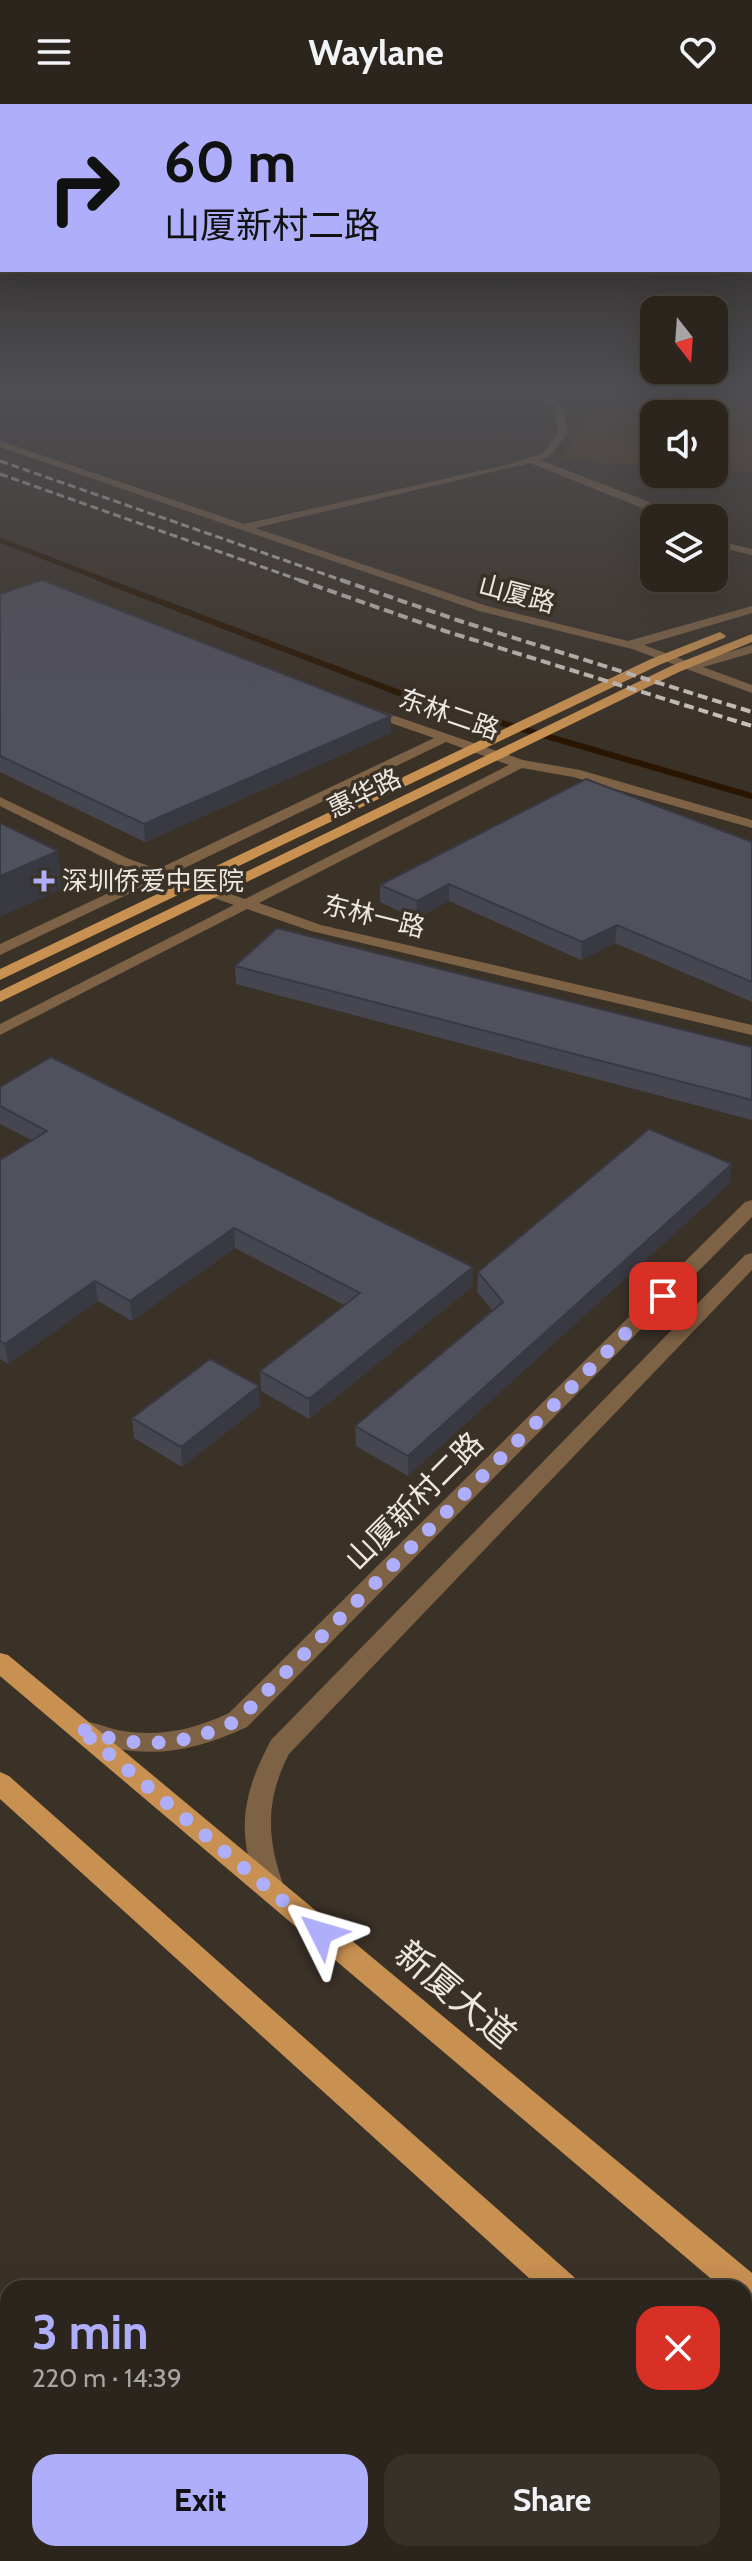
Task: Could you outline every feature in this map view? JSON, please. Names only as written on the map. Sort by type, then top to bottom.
[{"type":"main road","name":"惠华路","points":[[0,975],[655,662],[752,625]]},
{"type":"main road","name":"惠华路","points":[[0,997],[675,669],[752,638]]},
{"type":"main road","name":"新厦大道","points":[[0,1662],[736,2280]]},
{"type":"main road","points":[[0,1783],[554,2280]]},
{"type":"street","name":"山厦路","points":[[180,506],[483,609],[626,643],[752,689]]},
{"type":"street","points":[[242,527],[336,506]]},
{"type":"street","points":[[728,546],[752,552]]},
{"type":"street","points":[[626,643],[647,641],[752,609]]},
{"type":"street","points":[[693,666],[752,649]]},
{"type":"street","name":"东林二路","points":[[353,706],[520,764],[575,773],[752,824]]},
{"type":"street","points":[[0,950],[443,739]]},
{"type":"street","points":[[0,1030],[520,764]]},
{"type":"street","name":"东林一路","points":[[0,801],[124,862],[316,928],[752,1030]]},
{"type":"street","name":"山厦新村二路","points":[[77,1727],[109,1739],[144,1745],[193,1739],[238,1720],[752,1206]]},
{"type":"street","points":[[273,1892],[257,1850],[256,1817],[261,1785],[280,1747],[752,1259]]},
{"type":"building","points":[[42,580],[391,716],[144,824],[0,756],[0,594]]},
{"type":"building","points":[[586,779],[752,842],[752,982],[617,925],[582,942],[449,884],[417,901],[380,885]]},
{"type":"building","points":[[0,823],[58,851],[0,876]]},
{"type":"building","points":[[277,928],[752,1047],[752,1100],[235,966]]},
{"type":"building","points":[[51,1057],[473,1267],[309,1399],[260,1371],[360,1293],[234,1228],[130,1301],[95,1281],[5,1344],[0,1341],[0,1160],[47,1131],[0,1106],[0,1087]]},
{"type":"building","points":[[649,1129],[732,1164],[408,1456],[355,1426],[503,1302],[478,1272]]},
{"type":"building","points":[[210,1359],[259,1386],[181,1447],[132,1418]]},
{"type":"waterway","points":[[0,540],[109,582]]},
{"type":"waterway","points":[[103,580],[402,694],[752,796]]},
{"type":"railway","points":[[89,506],[305,582]]},
{"type":"railway","points":[[128,506],[347,582]]},
{"type":"railway","points":[[299,580],[445,631],[752,726]]},
{"type":"railway","points":[[341,580],[460,621],[752,712]]},
{"type":"place","name":"深圳侨爱中医院","points":[[44,881]]},
{"type":"route","points":[[321,1933],[77,1727],[98,1736],[144,1745],[193,1739],[238,1720],[663,1296]]}]
